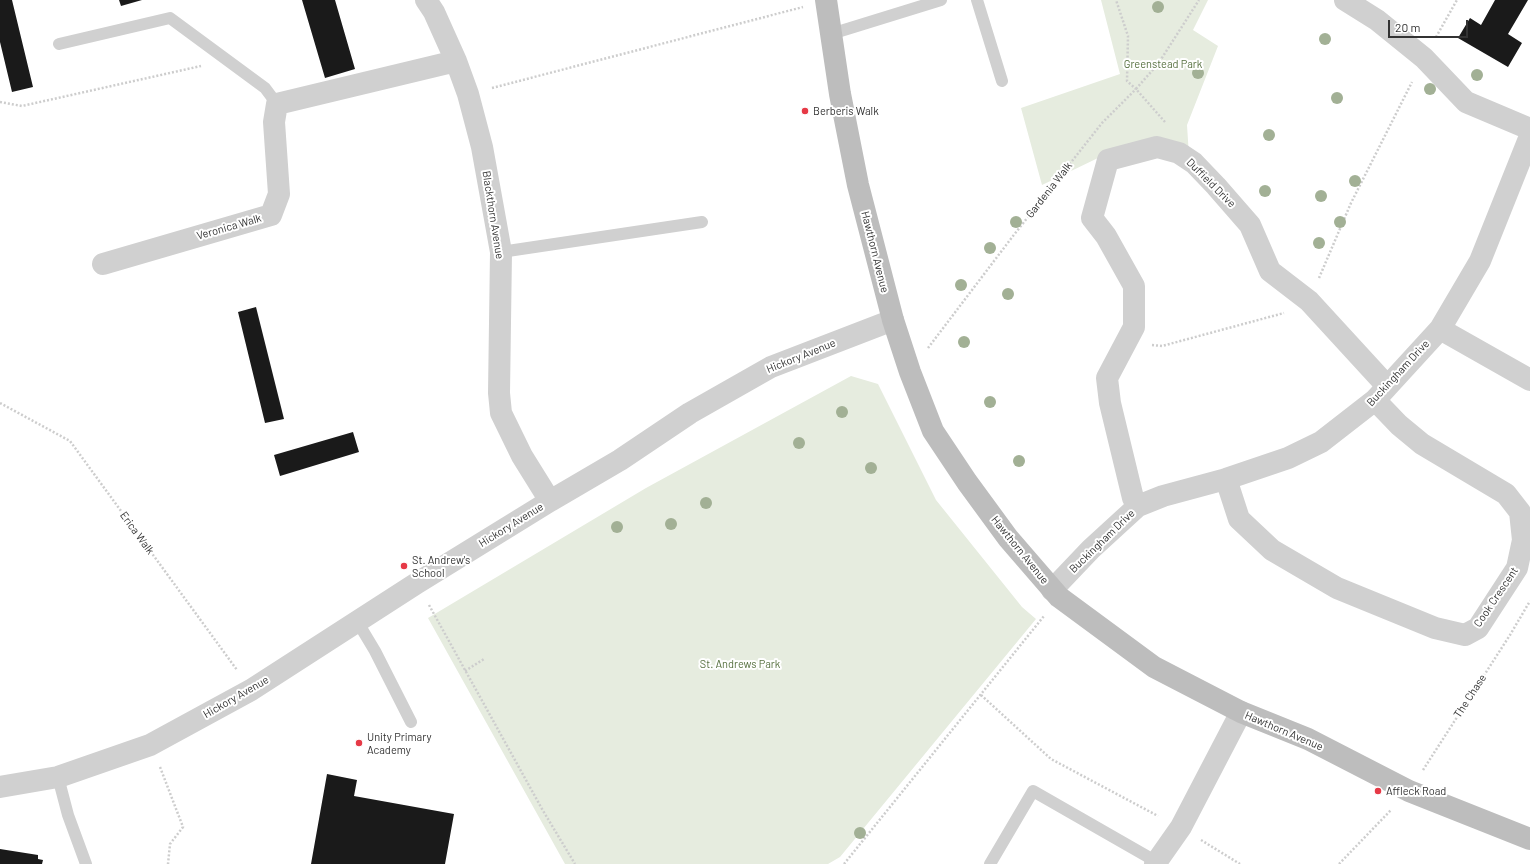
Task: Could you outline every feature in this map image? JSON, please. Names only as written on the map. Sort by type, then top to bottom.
[{"type":"street","name":"Blackthorn Avenue","points":[[426,0],[434,12],[456,61],[468,94],[482,147],[501,252],[499,393],[501,413],[522,456],[550,501]]},
{"type":"street","points":[[1345,0],[1377,20],[1424,58],[1466,102],[1529,139]]},
{"type":"street","name":"Hawthorn Avenue","points":[[826,1],[840,94],[858,185],[892,320],[933,431],[967,482],[1008,538],[1056,594],[1154,667],[1241,712],[1308,739],[1409,791],[1530,839]]},
{"type":"street","points":[[277,104],[456,61]]},
{"type":"street","name":"Veronica Walk","points":[[103,264],[271,215],[279,194],[274,122],[277,104]]},
{"type":"street","name":"Buckingham Drive","points":[[1056,594],[1091,549],[1138,506],[1163,496],[1226,479],[1288,458],[1321,442],[1381,393],[1440,329],[1480,260],[1529,139]]},
{"type":"street","name":"Duffield Drive","points":[[1138,506],[1133,498],[1110,403],[1107,378],[1134,327],[1134,286],[1106,236],[1092,218],[1108,160],[1157,147],[1179,153],[1194,163],[1250,224],[1270,271],[1309,301],[1381,393]]},
{"type":"street","name":"Hickory Avenue","points":[[0,787],[58,777],[150,745],[252,690],[417,583],[550,501],[620,460],[690,413],[771,367],[892,320]]},
{"type":"street","points":[[1440,329],[1530,380]]},
{"type":"street","name":"Cook Crescent","points":[[1226,479],[1239,519],[1272,550],[1337,588],[1435,628],[1465,636],[1478,628],[1517,568],[1523,540],[1520,512],[1506,494],[1422,444],[1399,426],[1381,393]]},
{"type":"street","points":[[1156,863],[1181,827],[1241,712]]},
{"type":"lane","points":[[831,34],[942,0]]},
{"type":"lane","points":[[977,0],[1002,81]]},
{"type":"lane","points":[[59,44],[170,18],[265,88],[277,104]]},
{"type":"lane","points":[[501,252],[702,222]]},
{"type":"lane","points":[[357,621],[375,651],[411,722]]},
{"type":"lane","points":[[58,777],[68,815],[86,864]]},
{"type":"lane","points":[[990,864],[1033,791],[1156,863]]},
{"type":"path","points":[[1116,0],[1128,36],[1127,81],[1136,89],[1172,131],[1179,153]]},
{"type":"path","name":"Gardenia Walk","points":[[910,372],[1013,236],[1102,123],[1136,89],[1158,64],[1200,0]]},
{"type":"path","points":[[1130,334],[1152,345],[1162,346],[1297,309],[1309,301],[1350,203],[1424,58],[1457,0]]},
{"type":"path","points":[[468,94],[826,1]]},
{"type":"path","points":[[0,102],[22,106],[214,62],[220,54]]},
{"type":"path","name":"Erica Walk","points":[[0,403],[70,441],[252,690]]},
{"type":"path","points":[[417,583],[542,809],[575,864]]},
{"type":"path","points":[[844,864],[981,695],[1056,594]]},
{"type":"path","name":"The Chase","points":[[1339,864],[1409,791],[1510,635],[1530,601]]},
{"type":"path","points":[[465,671],[484,659]]},
{"type":"path","points":[[981,695],[1051,759],[1181,827],[1240,864]]},
{"type":"path","points":[[150,745],[163,774],[183,827],[170,844],[168,864]]},
{"type":"green space","name":"Greenstead Park","points":[[1101,0],[1208,0],[1193,30],[1218,46],[1187,125],[1189,156],[1098,158],[1042,185],[1021,108],[1120,74]]},
{"type":"green space","name":"St. Andrews Park","points":[[851,376],[878,384],[936,500],[1022,607],[1036,619],[840,857],[828,864],[565,864],[428,618],[646,488]]},
{"type":"building","points":[[0,0],[12,0],[33,87],[12,92],[0,42]]},
{"type":"building","points":[[119,0],[142,0],[121,6]]},
{"type":"building","points":[[302,0],[335,0],[355,69],[325,78]]},
{"type":"building","points":[[1495,0],[1528,0],[1508,34],[1522,43],[1508,67],[1458,38],[1470,18],[1481,25]]},
{"type":"building","points":[[256,307],[284,419],[265,423],[238,312]]},
{"type":"building","points":[[353,432],[359,452],[280,476],[274,455]]},
{"type":"building","points":[[327,774],[357,780],[354,796],[454,814],[445,864],[311,864]]},
{"type":"building","points":[[0,849],[38,855],[38,859],[43,860],[42,864],[0,864]]},
{"type":"place","name":"Berberis Walk","points":[[805,111]]},
{"type":"place","name":"St. Andrew's School","points":[[404,566]]},
{"type":"place","name":"Unity Primary Academy","points":[[359,743]]},
{"type":"place","name":"Affleck Road","points":[[1378,791]]}]
